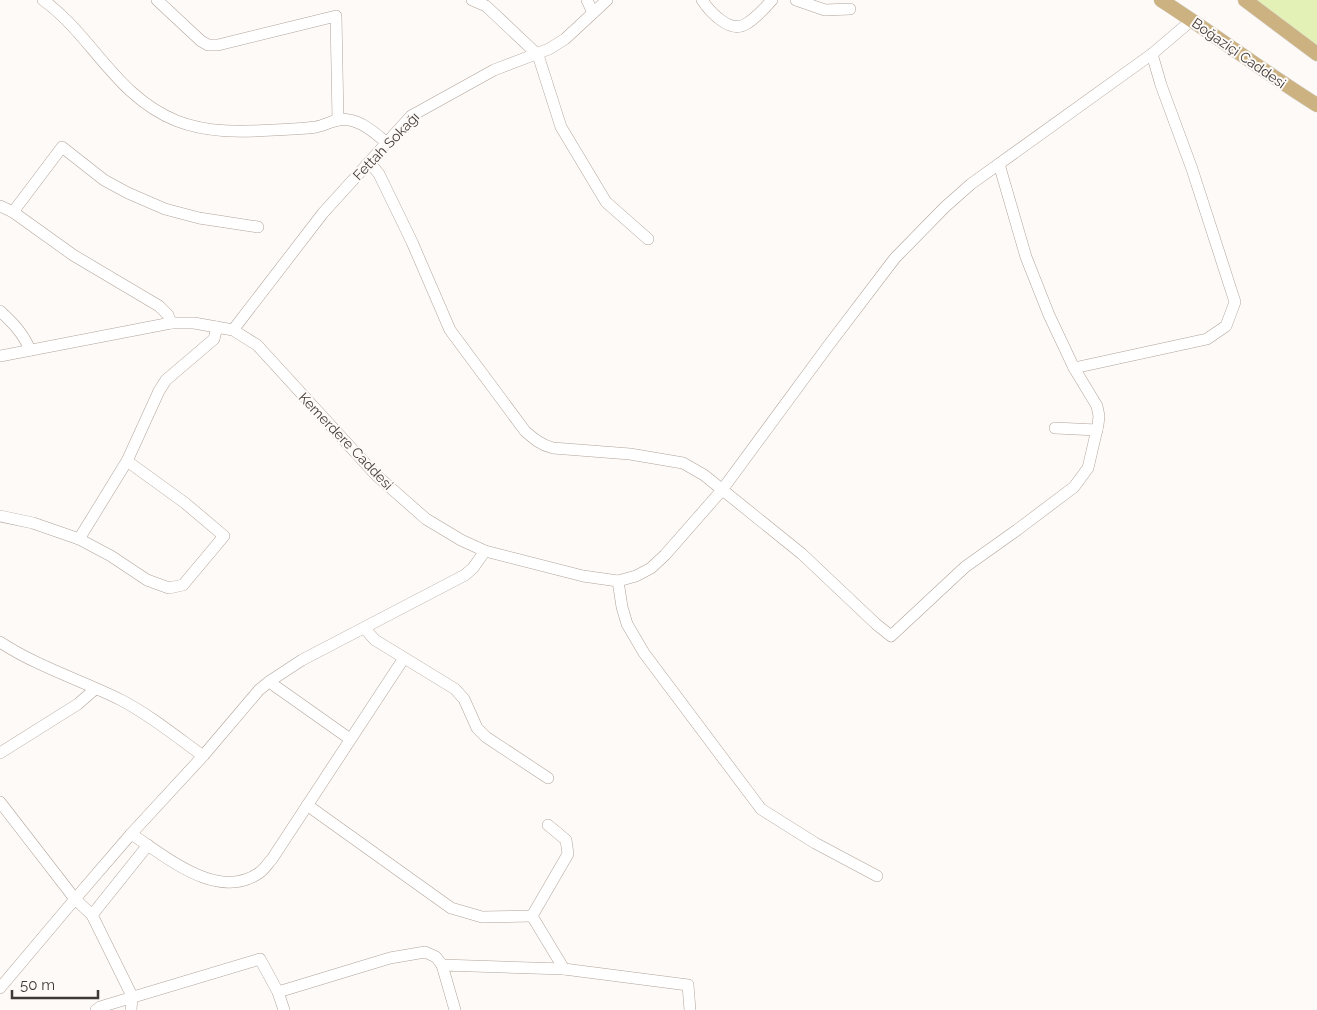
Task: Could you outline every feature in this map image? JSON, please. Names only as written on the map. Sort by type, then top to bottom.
[{"type":"main road","name":"Boğaziçi Caddesi","points":[[1162,0],[1280,82],[1317,105]]},
{"type":"main road","points":[[1245,0],[1317,54]]},
{"type":"street","points":[[43,0],[71,24],[113,74],[141,100],[177,120],[220,132],[316,127],[348,119],[376,134],[387,143]]},
{"type":"street","points":[[157,0],[188,31],[208,46],[336,16],[338,120]]},
{"type":"street","points":[[472,0],[486,6],[538,54],[561,127],[606,202],[648,239]]},
{"type":"street","points":[[586,0],[593,13]]},
{"type":"street","name":"Fettah Sokağı","points":[[234,330],[323,213],[411,116],[494,70],[538,54],[565,38],[607,0]]},
{"type":"street","points":[[702,0],[713,14],[725,23],[737,26],[745,25],[772,0]]},
{"type":"street","points":[[796,0],[825,10],[850,10]]},
{"type":"street","name":"Kemerdere Caddesi","points":[[0,356],[171,322],[194,323],[234,330],[257,345],[324,420],[383,481],[426,519],[461,540],[486,551],[583,576],[618,581],[636,576],[651,568],[665,555],[722,490],[895,258],[945,207],[971,184],[1152,54],[1192,20]]},
{"type":"street","points":[[1074,368],[1207,338],[1226,326],[1235,302],[1192,169],[1160,86],[1152,54]]},
{"type":"street","points":[[13,212],[62,146],[104,180],[164,209],[199,218],[258,227]]},
{"type":"street","points":[[370,163],[390,198],[450,330],[528,434],[544,446],[553,448],[630,454],[683,463],[704,475],[802,554],[891,636],[965,567],[1018,530],[1074,487],[1088,468],[1097,430],[1099,416],[1096,406],[1074,368],[1049,315],[1026,257],[999,164]]},
{"type":"street","points":[[0,206],[13,212],[73,255],[159,306],[168,315],[171,322]]},
{"type":"street","points":[[0,311],[26,339],[30,350]]},
{"type":"street","points":[[79,539],[127,461],[159,391],[166,380],[214,339],[218,327]]},
{"type":"street","points":[[1055,428],[1097,430]]},
{"type":"street","points":[[0,516],[33,523],[79,539],[111,556],[147,580],[169,588],[183,585],[224,536],[185,503],[127,461]]},
{"type":"street","points":[[0,988],[131,834],[203,756],[248,702],[270,680],[302,660],[365,629],[464,575],[473,568],[486,551]]},
{"type":"street","points":[[618,581],[627,624],[644,654],[761,809],[815,843],[877,876]]},
{"type":"street","points":[[365,629],[375,640],[455,689],[464,700],[477,728],[486,737],[548,778]]},
{"type":"street","points":[[0,642],[18,654],[122,701],[203,756]]},
{"type":"street","points":[[0,649],[18,654]]},
{"type":"street","points":[[131,834],[192,873],[206,879],[219,882],[238,882],[251,878],[261,872],[404,658]]},
{"type":"street","points":[[270,680],[275,686],[350,739]]},
{"type":"street","points":[[0,753],[78,704],[94,689]]},
{"type":"street","points":[[0,802],[75,899],[92,915],[132,996],[131,1010]]},
{"type":"street","points":[[307,805],[451,908],[482,917],[532,916]]},
{"type":"street","points":[[532,916],[568,854],[566,840],[548,824]]},
{"type":"street","points":[[92,915],[148,845]]},
{"type":"street","points":[[532,916],[564,969]]},
{"type":"street","points":[[278,992],[390,958],[425,952],[436,957],[442,965],[455,1010]]},
{"type":"street","points":[[96,1010],[132,996],[260,959],[278,992],[284,1010]]},
{"type":"street","points":[[442,965],[564,969],[688,985],[690,1010]]},
{"type":"green space","points":[[1255,0],[1317,0],[1317,48]]}]
